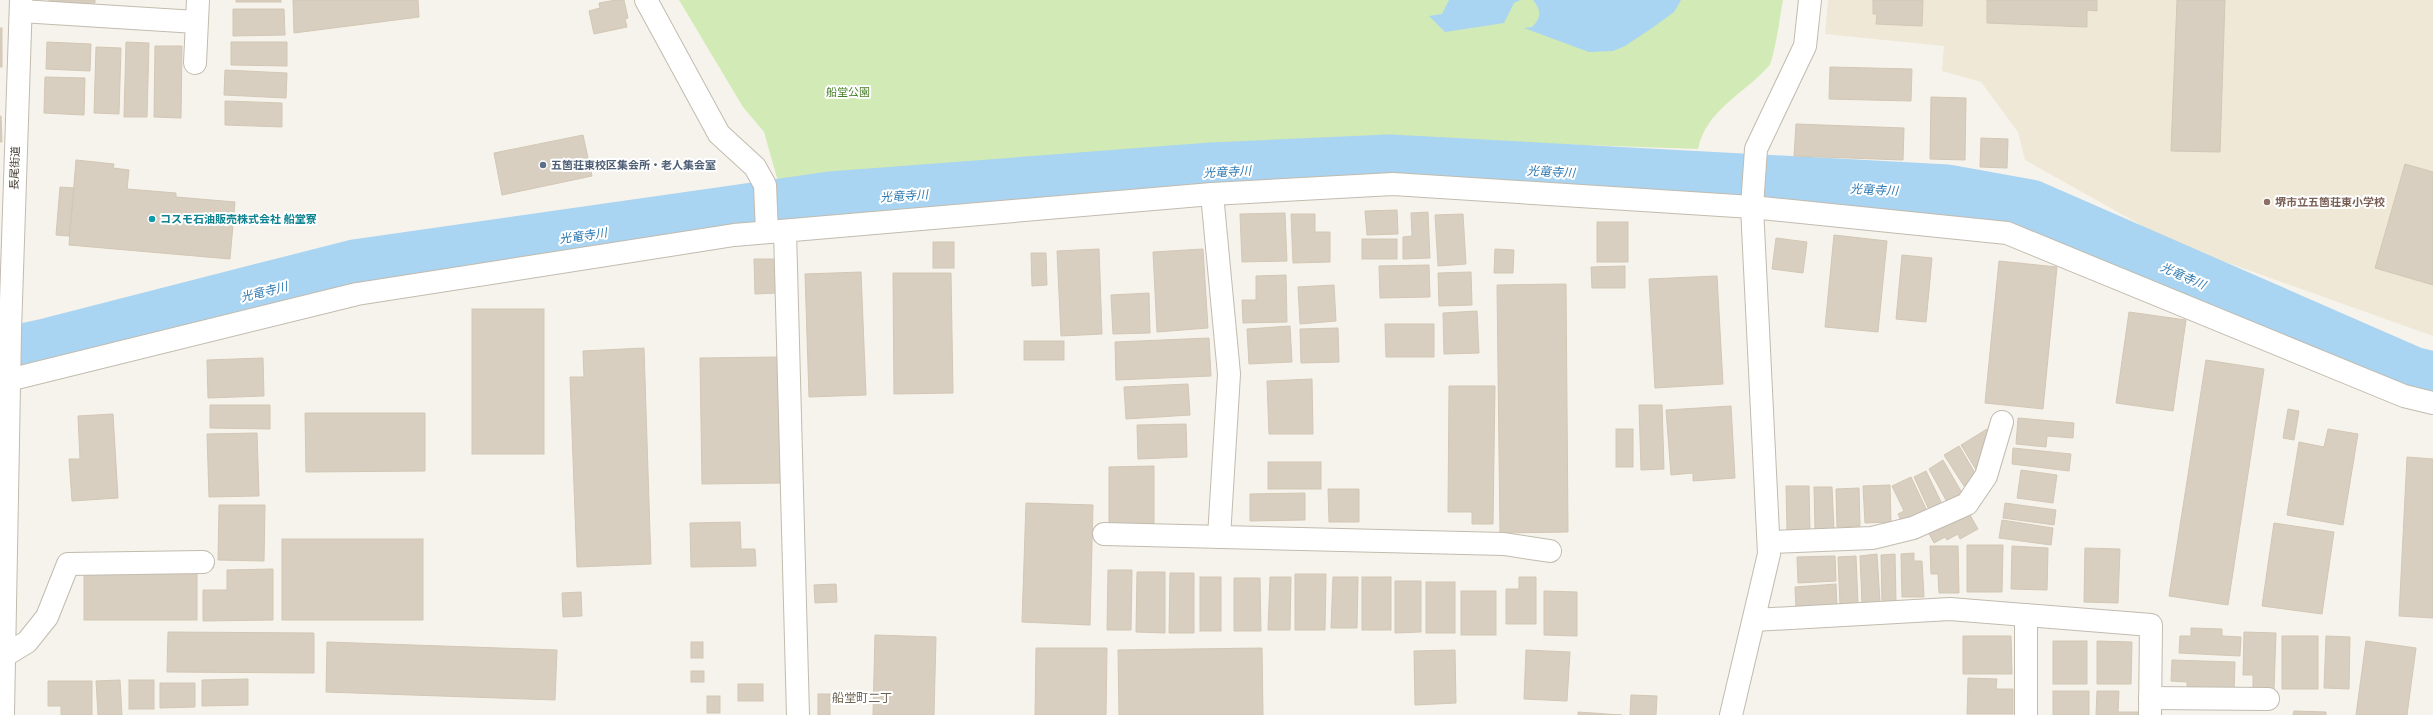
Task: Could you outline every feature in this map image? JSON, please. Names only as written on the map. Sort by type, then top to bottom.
[{"type":"street","points":[[195,63],[198,0]]},
{"type":"street","points":[[646,0],[719,134],[755,167],[764,188],[773,231],[798,715]]},
{"type":"street","points":[[1731,715],[1769,554],[1752,204],[1754,160],[1756,149],[1805,46],[1810,0]]},
{"type":"street","points":[[21,5],[196,22]]},
{"type":"street","name":"長尾街道","points":[[6,378],[10,337],[9,88],[21,5]]},
{"type":"street","points":[[3,715],[6,378],[357,294],[773,231],[1212,194],[1393,184],[1752,204],[2007,232],[2404,396],[2433,403]]},
{"type":"street","points":[[1212,194],[1229,374],[1219,537]]},
{"type":"street","points":[[1769,542],[1872,538],[1913,528],[1967,504],[1986,476],[2002,422]]},
{"type":"street","points":[[1104,534],[1504,544],[1550,551]]},
{"type":"street","points":[[4,656],[27,642],[47,617],[68,564],[203,562]]},
{"type":"street","points":[[1754,620],[1950,609],[2151,625],[2150,706],[2268,699]]},
{"type":"street","points":[[2026,615],[2026,715]]},
{"type":"shaded area","name":"堺市立五箇荘東小学校","points":[[1828,0],[2433,0],[2433,336],[2175,244],[2025,160],[2018,132],[1981,82],[1942,71],[1944,46],[1825,34]]},
{"type":"green space","name":"船堂公園","points":[[679,0],[1783,0],[1775,45],[1769,66],[1717,113],[1702,135],[1698,149],[1405,139],[1255,143],[781,192],[764,132],[743,107]]},
{"type":"water","points":[[1449,0],[1520,0],[1514,3],[1504,23],[1445,32],[1429,16],[1442,14]]},
{"type":"water","points":[[1533,0],[1681,0],[1674,12],[1625,46],[1613,51],[1589,52],[1524,28],[1532,27],[1539,17],[1538,7]]},
{"type":"building","points":[[49,0],[95,0],[95,3],[49,2]]},
{"type":"building","points":[[236,0],[281,0],[281,2],[236,2]]},
{"type":"building","points":[[293,0],[418,0],[419,17],[294,33]]},
{"type":"building","points":[[624,0],[628,18],[625,19],[627,27],[594,34],[589,11],[600,8],[599,3]]},
{"type":"building","points":[[1873,0],[1923,0],[1922,26],[1876,24],[1877,14],[1873,14]]},
{"type":"building","points":[[1987,0],[2097,0],[2097,11],[2087,10],[2087,27],[1987,23]]},
{"type":"building","points":[[2177,0],[2225,0],[2220,152],[2171,151]]},
{"type":"building","points":[[233,9],[284,9],[285,35],[233,36]]},
{"type":"building","points":[[0,28],[2,28],[2,67],[0,67]]},
{"type":"building","points":[[47,42],[91,44],[90,71],[46,69]]},
{"type":"building","points":[[126,42],[149,43],[147,117],[124,117]]},
{"type":"building","points":[[231,42],[287,42],[287,66],[231,65]]},
{"type":"building","points":[[155,46],[182,46],[181,118],[154,117]]},
{"type":"building","points":[[96,47],[121,48],[119,114],[94,113]]},
{"type":"building","points":[[1830,67],[1912,69],[1911,101],[1829,99]]},
{"type":"building","points":[[225,70],[287,73],[286,98],[224,95]]},
{"type":"building","points":[[45,77],[85,78],[84,115],[44,113]]},
{"type":"building","points":[[1931,97],[1966,98],[1965,160],[1930,159]]},
{"type":"building","points":[[225,101],[282,103],[282,127],[225,125]]},
{"type":"building","points":[[1,116],[2,142],[0,142]]},
{"type":"building","points":[[1796,124],[1904,128],[1903,160],[1794,156]]},
{"type":"building","name":"五箇荘東校区集会所・老人集会室","points":[[583,135],[592,176],[502,195],[494,153]]},
{"type":"building","points":[[1981,138],[2008,139],[2007,168],[1980,167]]},
{"type":"building","name":"コスモ石油販売株式会社 船堂寮","points":[[76,160],[114,164],[113,168],[129,170],[127,189],[176,193],[176,197],[235,202],[230,259],[69,245]]},
{"type":"building","points":[[2405,164],[2433,172],[2433,285],[2375,268]]},
{"type":"building","points":[[60,187],[74,188],[69,236],[56,235]]},
{"type":"building","points":[[1397,210],[1398,234],[1367,235],[1365,211]]},
{"type":"building","points":[[1428,212],[1430,258],[1403,259],[1403,237],[1412,236],[1411,213]]},
{"type":"building","points":[[1285,213],[1287,261],[1242,262],[1240,214]]},
{"type":"building","points":[[1291,214],[1315,214],[1315,232],[1330,232],[1330,262],[1293,263]]},
{"type":"building","points":[[1463,214],[1466,264],[1438,266],[1435,215]]},
{"type":"building","points":[[1597,222],[1628,222],[1628,262],[1597,262]]},
{"type":"building","points":[[1834,235],[1887,241],[1878,332],[1825,327]]},
{"type":"building","points":[[1776,238],[1807,242],[1803,273],[1772,269]]},
{"type":"building","points":[[1362,239],[1397,239],[1397,259],[1362,259]]},
{"type":"building","points":[[933,242],[954,242],[954,268],[933,268]]},
{"type":"building","points":[[1099,249],[1102,334],[1061,336],[1057,251]]},
{"type":"building","points":[[1203,249],[1208,328],[1157,332],[1153,252]]},
{"type":"building","points":[[1495,249],[1514,250],[1513,273],[1494,273]]},
{"type":"building","points":[[1031,253],[1046,253],[1047,285],[1032,286]]},
{"type":"building","points":[[1902,255],[1932,258],[1926,322],[1896,319]]},
{"type":"building","points":[[754,259],[777,259],[777,293],[755,294]]},
{"type":"building","points":[[1999,261],[2057,267],[2043,409],[1985,403]]},
{"type":"building","points":[[1429,265],[1430,297],[1380,298],[1379,266]]},
{"type":"building","points":[[1625,266],[1625,288],[1592,288],[1591,267]]},
{"type":"building","points":[[861,272],[866,395],[809,397],[805,274]]},
{"type":"building","points":[[1471,272],[1472,305],[1439,306],[1438,273]]},
{"type":"building","points":[[893,273],[951,273],[953,393],[894,394]]},
{"type":"building","points":[[1286,275],[1287,322],[1243,323],[1242,300],[1256,300],[1256,276]]},
{"type":"building","points":[[1717,276],[1723,384],[1655,388],[1649,279]]},
{"type":"building","points":[[1566,284],[1568,532],[1500,533],[1497,285]]},
{"type":"building","points":[[1334,285],[1336,321],[1300,324],[1298,287]]},
{"type":"building","points":[[1149,293],[1150,333],[1113,334],[1111,295]]},
{"type":"building","points":[[472,309],[544,309],[544,454],[472,454]]},
{"type":"building","points":[[1477,311],[1479,353],[1444,354],[1443,313]]},
{"type":"building","points":[[2129,312],[2186,320],[2173,411],[2116,403]]},
{"type":"building","points":[[1385,324],[1434,324],[1434,357],[1386,357]]},
{"type":"building","points":[[1290,326],[1292,362],[1249,364],[1247,329]]},
{"type":"building","points":[[1338,328],[1339,362],[1301,363],[1300,329]]},
{"type":"building","points":[[1209,338],[1211,376],[1116,380],[1115,342]]},
{"type":"building","points":[[1024,341],[1064,341],[1064,360],[1024,360]]},
{"type":"building","points":[[644,348],[651,564],[577,567],[570,377],[584,377],[583,351]]},
{"type":"building","points":[[780,357],[781,483],[702,484],[700,358]]},
{"type":"building","points":[[263,358],[264,396],[208,398],[207,360]]},
{"type":"building","points":[[2206,360],[2264,369],[2228,605],[2169,596]]},
{"type":"building","points":[[1312,379],[1313,434],[1269,434],[1267,381]]},
{"type":"building","points":[[1188,384],[1190,415],[1126,419],[1124,387]]},
{"type":"building","points":[[1449,386],[1495,386],[1493,524],[1472,524],[1472,512],[1448,512]]},
{"type":"building","points":[[210,405],[270,405],[270,429],[210,428]]},
{"type":"building","points":[[1639,405],[1662,405],[1664,469],[1641,470]]},
{"type":"building","points":[[1731,406],[1735,478],[1693,481],[1693,473],[1671,475],[1666,410]]},
{"type":"building","points":[[2288,409],[2299,411],[2294,440],[2283,438]]},
{"type":"building","points":[[305,413],[425,413],[425,471],[306,472]]},
{"type":"building","points":[[113,414],[118,498],[72,501],[69,459],[80,459],[78,416]]},
{"type":"building","points":[[2018,418],[2074,423],[2073,438],[2047,436],[2046,447],[2016,444]]},
{"type":"building","points":[[1186,424],[1187,457],[1138,459],[1137,425]]},
{"type":"building","points":[[1616,429],[1633,429],[1633,467],[1616,467]]},
{"type":"building","points":[[1987,429],[1994,439],[1978,473],[1961,445]]},
{"type":"building","points":[[2328,429],[2358,434],[2343,525],[2287,515],[2299,442],[2324,447]]},
{"type":"building","points":[[257,433],[259,496],[209,497],[207,434]]},
{"type":"building","points":[[1959,446],[1978,478],[1964,486],[1944,455]]},
{"type":"building","points":[[2013,448],[2071,454],[2069,471],[2012,464]]},
{"type":"building","points":[[2407,457],[2433,459],[2433,618],[2399,616]]},
{"type":"building","points":[[1943,460],[1962,493],[1947,502],[1929,469]]},
{"type":"building","points":[[1268,462],[1321,462],[1321,489],[1268,489]]},
{"type":"building","points":[[1154,466],[1154,525],[1109,525],[1109,467]]},
{"type":"building","points":[[2021,470],[2057,475],[2053,503],[2017,498]]},
{"type":"building","points":[[1926,471],[1943,506],[1930,512],[1914,477]]},
{"type":"building","points":[[1911,477],[1929,515],[1904,527],[1898,514],[1904,511],[1892,486]]},
{"type":"building","points":[[1890,485],[1891,522],[1865,523],[1863,486]]},
{"type":"building","points":[[1786,486],[1809,486],[1810,530],[1787,531]]},
{"type":"building","points":[[1814,487],[1832,487],[1834,530],[1815,530]]},
{"type":"building","points":[[1859,488],[1860,526],[1837,527],[1836,489]]},
{"type":"building","points":[[1328,489],[1359,489],[1359,522],[1329,522]]},
{"type":"building","points":[[1305,493],[1305,520],[1250,521],[1250,494]]},
{"type":"building","points":[[1026,503],[1093,505],[1090,625],[1022,622]]},
{"type":"building","points":[[2005,503],[2056,510],[2054,525],[2003,518]]},
{"type":"building","points":[[219,505],[265,505],[264,561],[218,560]]},
{"type":"building","points":[[1966,508],[1978,529],[1960,539],[1958,534],[1947,540],[1945,537],[1934,543],[1927,530]]},
{"type":"building","points":[[2002,520],[2053,528],[2051,545],[1999,538]]},
{"type":"building","points":[[740,522],[741,549],[755,549],[756,566],[691,567],[690,523]]},
{"type":"building","points":[[2274,523],[2334,532],[2322,614],[2262,606]]},
{"type":"building","points":[[282,539],[423,539],[423,620],[282,620]]},
{"type":"building","points":[[1967,545],[2003,545],[2002,592],[1967,592]]},
{"type":"building","points":[[1930,546],[1958,546],[1959,593],[1939,593],[1938,574],[1931,574]]},
{"type":"building","points":[[2012,546],[2048,548],[2047,590],[2011,589]]},
{"type":"building","points":[[2085,548],[2120,549],[2118,603],[2084,602]]},
{"type":"building","points":[[1914,553],[1914,561],[1922,561],[1924,597],[1902,597],[1901,554]]},
{"type":"building","points":[[1877,554],[1880,602],[1862,603],[1860,556]]},
{"type":"building","points":[[1895,554],[1896,602],[1882,602],[1881,555]]},
{"type":"building","points":[[1835,556],[1836,581],[1798,583],[1797,557]]},
{"type":"building","points":[[1856,556],[1858,604],[1840,605],[1838,557]]},
{"type":"building","points":[[273,569],[273,620],[203,621],[203,590],[227,590],[227,570]]},
{"type":"building","points":[[1108,570],[1132,570],[1131,630],[1107,630]]},
{"type":"building","points":[[1137,572],[1165,572],[1165,633],[1136,632]]},
{"type":"building","points":[[84,573],[197,573],[197,620],[84,620]]},
{"type":"building","points":[[1170,573],[1194,573],[1194,633],[1169,633]]},
{"type":"building","points":[[1295,574],[1326,574],[1325,630],[1295,630]]},
{"type":"building","points":[[1200,577],[1221,577],[1221,631],[1200,631]]},
{"type":"building","points":[[1270,577],[1291,577],[1290,630],[1268,630]]},
{"type":"building","points":[[1333,577],[1358,577],[1357,628],[1331,628]]},
{"type":"building","points":[[1362,577],[1391,577],[1391,630],[1362,630]]},
{"type":"building","points":[[1519,577],[1536,577],[1536,624],[1506,624],[1506,589],[1519,589]]},
{"type":"building","points":[[1234,578],[1260,578],[1261,631],[1234,631]]},
{"type":"building","points":[[1395,581],[1421,581],[1421,632],[1395,633]]},
{"type":"building","points":[[1426,582],[1455,582],[1455,633],[1426,633]]},
{"type":"building","points":[[836,584],[837,602],[815,603],[814,585]]},
{"type":"building","points":[[1836,584],[1837,606],[1796,608],[1795,587]]},
{"type":"building","points":[[1461,591],[1496,591],[1496,635],[1461,635]]},
{"type":"building","points":[[1544,591],[1577,592],[1577,636],[1544,635]]},
{"type":"building","points":[[581,592],[582,616],[563,617],[562,593]]},
{"type":"building","points":[[2191,628],[2222,629],[2222,636],[2241,637],[2240,656],[2179,653],[2180,636],[2191,636]]},
{"type":"building","points":[[168,632],[314,633],[314,673],[167,672]]},
{"type":"building","points":[[2244,632],[2276,633],[2274,690],[2253,690],[2253,675],[2243,675]]},
{"type":"building","points":[[875,635],[936,637],[934,715],[873,715]]},
{"type":"building","points":[[1963,636],[2011,636],[2012,674],[1963,674]]},
{"type":"building","points":[[2282,636],[2318,636],[2318,689],[2282,689]]},
{"type":"building","points":[[2326,636],[2350,637],[2349,689],[2324,688]]},
{"type":"building","points":[[2053,641],[2087,641],[2087,684],[2053,684]]},
{"type":"building","points":[[2097,641],[2132,642],[2131,684],[2097,684]]},
{"type":"building","points":[[2366,641],[2416,648],[2407,715],[2356,715]]},
{"type":"building","points":[[327,642],[557,650],[555,700],[326,692]]},
{"type":"building","points":[[691,642],[703,642],[703,658],[691,658]]},
{"type":"building","points":[[1036,648],[1107,648],[1106,715],[1035,715]]},
{"type":"building","points":[[1262,648],[1263,715],[1119,715],[1118,650]]},
{"type":"building","points":[[1455,650],[1456,703],[1415,705],[1414,651]]},
{"type":"building","points":[[1526,650],[1570,652],[1567,701],[1524,699]]},
{"type":"building","points":[[2172,660],[2235,662],[2234,693],[2187,692],[2187,682],[2171,681]]},
{"type":"building","points":[[691,671],[704,671],[704,682],[691,682]]},
{"type":"building","points":[[1968,678],[1997,679],[1996,689],[2013,689],[2013,714],[1967,714]]},
{"type":"building","points":[[248,679],[248,705],[202,706],[202,680]]},
{"type":"building","points":[[120,680],[122,715],[98,715],[96,681]]},
{"type":"building","points":[[129,680],[154,680],[154,709],[129,709]]},
{"type":"building","points":[[48,681],[92,681],[92,715],[61,715],[61,706],[48,706]]},
{"type":"building","points":[[160,683],[195,683],[195,707],[160,708]]},
{"type":"building","points":[[738,684],[763,684],[763,701],[738,701]]},
{"type":"building","points":[[2053,691],[2089,691],[2089,715],[2053,715]]},
{"type":"building","points":[[2097,691],[2119,691],[2118,712],[2143,712],[2143,715],[2096,715]]},
{"type":"building","points":[[818,694],[830,694],[830,715],[818,715]]},
{"type":"building","points":[[1631,695],[1657,696],[1656,715],[1630,715]]},
{"type":"building","points":[[707,696],[720,696],[720,713],[707,713]]},
{"type":"building","points":[[2294,711],[2326,712],[2326,715],[2293,715]]},
{"type":"building","points":[[1578,712],[1622,715],[1578,715]]},
{"type":"waterway","name":"光竜寺川","points":[[0,358],[46,348],[355,269],[831,201],[1212,172],[1389,164],[1947,194],[2030,209],[2412,376],[2433,381]]},
{"type":"place","name":"五箇荘東校区集会所・老人集会室","points":[[543,165]]},
{"type":"place","name":"堺市立五箇荘東小学校","points":[[2267,202]]},
{"type":"place","name":"コスモ石油販売株式会社 船堂寮","points":[[152,219]]},
{"type":"district","name":"船堂町二丁","points":[[862,698]]}]
